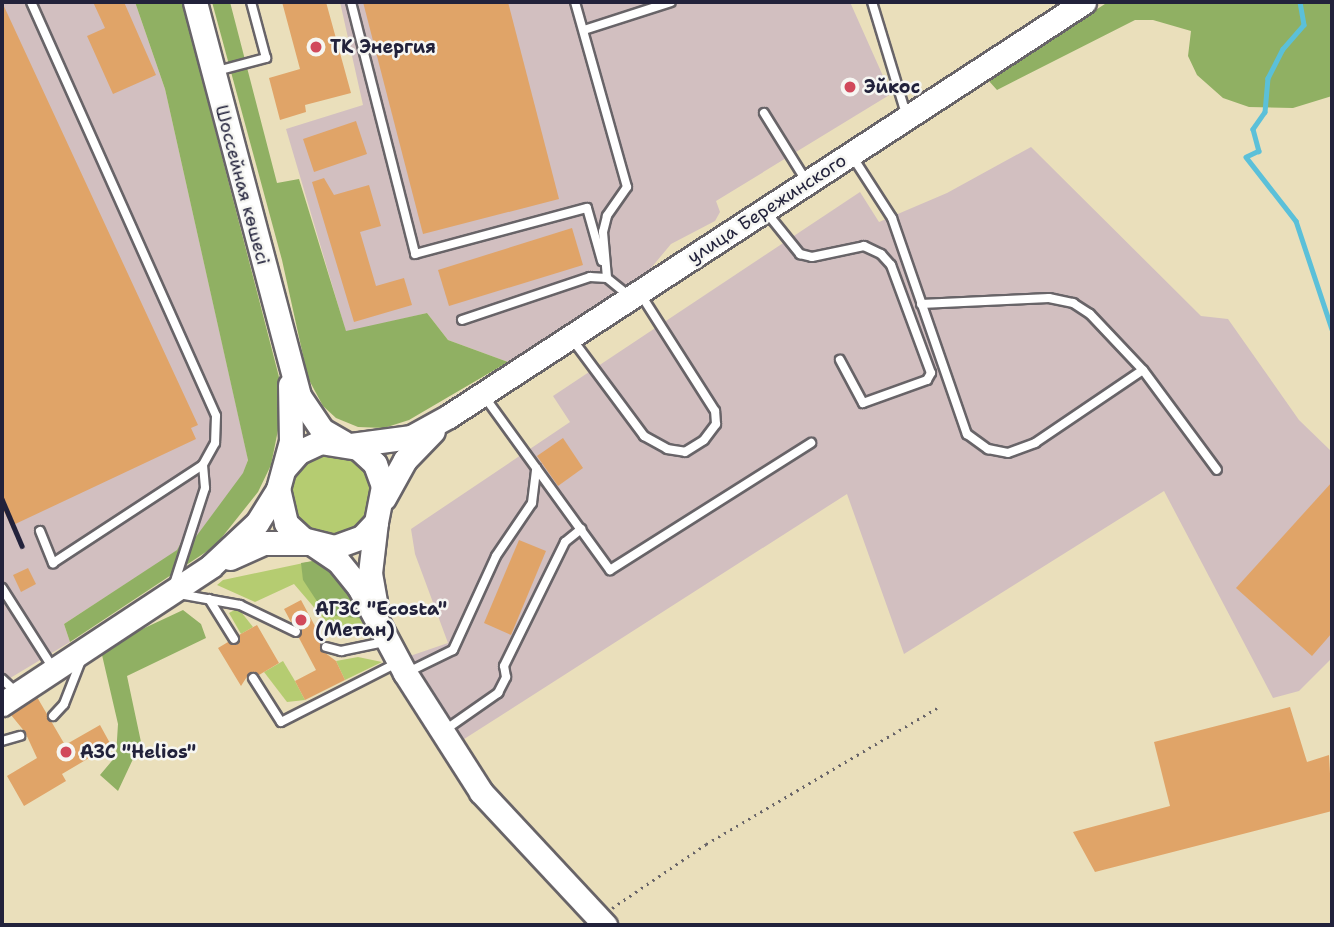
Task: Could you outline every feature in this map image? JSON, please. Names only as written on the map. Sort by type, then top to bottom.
[{"type":"main road","name":"Шоссейная көшесі","points":[[195,2],[290,368]]},
{"type":"main road","name":"улица Бережинского","points":[[449,416],[1084,2]]},
{"type":"main road","points":[[290,368],[308,412],[322,430],[375,464],[384,498]]},
{"type":"main road","points":[[290,368],[291,441],[281,479],[286,523],[338,562],[359,587],[402,668],[481,792],[601,921]]},
{"type":"main road","points":[[7,693],[55,671],[211,566],[257,523],[281,479],[309,446],[411,437],[449,416]]},
{"type":"main road","points":[[384,637],[370,573],[376,522],[384,498],[405,460],[449,416]]},
{"type":"main road","points":[[211,566],[263,543],[334,547],[354,542],[376,522]]},
{"type":"lane","points":[[31,2],[216,416],[215,443],[203,465],[52,563],[40,531]]},
{"type":"lane","points":[[213,72],[266,58],[251,2]]},
{"type":"lane","points":[[351,2],[415,254],[587,208],[607,278]]},
{"type":"lane","points":[[575,2],[627,187],[607,216],[602,261]]},
{"type":"lane","points":[[584,30],[671,2]]},
{"type":"lane","points":[[872,2],[906,116]]},
{"type":"lane","points":[[764,113],[807,183]]},
{"type":"lane","points":[[851,153],[892,218],[967,434],[988,449],[1008,453],[1035,443],[1143,370]]},
{"type":"lane","points":[[765,211],[800,254],[812,257],[864,246],[881,254],[891,265],[931,373],[927,380],[863,403],[840,360]]},
{"type":"lane","points":[[462,320],[590,277],[607,278],[636,295],[715,411],[716,424],[704,440],[685,452],[667,449],[644,436],[571,337]]},
{"type":"lane","points":[[921,304],[1049,298],[1073,303],[1090,314],[1143,370],[1217,470]]},
{"type":"lane","points":[[483,394],[610,570],[811,443]]},
{"type":"lane","points":[[203,465],[205,488],[172,592],[240,605],[296,632]]},
{"type":"lane","points":[[253,678],[281,722],[402,668],[453,650],[496,556],[532,503],[537,468]]},
{"type":"lane","points":[[441,732],[498,693],[506,677],[504,666],[565,542],[581,529]]},
{"type":"lane","points":[[3,587],[55,671]]},
{"type":"lane","points":[[209,599],[234,639]]},
{"type":"lane","points":[[326,647],[341,651],[384,637]]},
{"type":"lane","points":[[53,716],[64,704],[84,652]]},
{"type":"lane","points":[[2,741],[20,736]]},
{"type":"path","points":[[601,921],[706,844],[937,708]]},
{"type":"shaded area","points":[[2,2],[135,2],[165,89],[248,459],[244,473],[192,543],[182,541],[178,550],[64,624],[70,642],[2,683]]},
{"type":"shaded area","points":[[340,2],[850,2],[891,94],[716,201],[720,212],[715,221],[671,244],[646,274],[529,354],[508,362],[448,340],[427,313],[346,332],[286,129],[363,105]]},
{"type":"shaded area","points":[[1031,147],[1201,316],[1228,319],[1299,420],[1332,452],[1332,658],[1299,691],[1273,698],[1164,491],[904,654],[847,494],[461,741],[410,656],[448,643],[415,554],[411,529],[570,422],[553,396],[860,192],[879,222],[947,193]]},
{"type":"green space","points":[[135,2],[182,2],[279,377],[279,425],[271,465],[258,492],[215,546],[70,642],[64,624],[177,550],[182,541],[192,542],[243,473],[248,460],[165,89]]},
{"type":"green space","points":[[212,2],[230,2],[277,183],[299,179],[346,331],[427,313],[448,340],[508,362],[409,420],[384,428],[358,427],[336,418],[323,406],[308,378],[282,260]]},
{"type":"green space","points":[[1108,2],[1331,2],[1332,96],[1293,108],[1249,107],[1223,98],[1197,75],[1188,56],[1191,31],[1153,20],[1135,20],[997,90],[988,80]]},
{"type":"green space","points":[[332,453],[348,456],[361,465],[370,478],[373,494],[370,510],[361,523],[348,532],[332,535],[316,532],[303,523],[294,510],[291,494],[294,478],[303,465],[316,456]]},
{"type":"green space","points":[[313,561],[335,568],[370,628],[367,635],[330,626],[294,584],[255,602],[217,585],[223,580]]},
{"type":"green space","points":[[313,561],[335,568],[365,619],[326,615],[303,580],[301,563]]},
{"type":"green space","points":[[238,608],[253,627],[241,634],[229,613]]},
{"type":"green space","points":[[183,610],[201,624],[206,638],[127,676],[141,742],[118,791],[100,775],[116,756],[118,724],[102,655],[136,632]]},
{"type":"green space","points":[[358,657],[382,662],[345,680],[336,661]]},
{"type":"green space","points":[[283,661],[305,700],[287,702],[264,672]]},
{"type":"building","points":[[2,2],[198,425],[191,428],[196,439],[11,526],[2,507]]},
{"type":"building","points":[[93,2],[124,2],[156,75],[113,94],[87,36],[105,28]]},
{"type":"building","name":"ТК Энергия","points":[[282,2],[326,2],[351,93],[305,105],[306,112],[280,120],[269,78],[300,69]]},
{"type":"building","points":[[363,2],[508,2],[559,199],[423,234]]},
{"type":"building","points":[[356,121],[367,154],[314,172],[303,139]]},
{"type":"building","points":[[324,178],[334,195],[369,185],[381,226],[360,232],[376,286],[404,278],[412,305],[354,322],[312,182]]},
{"type":"building","points":[[572,228],[583,265],[449,306],[438,270]]},
{"type":"building","points":[[563,438],[583,468],[558,486],[537,456]]},
{"type":"building","points":[[1332,482],[1332,633],[1312,656],[1236,588]]},
{"type":"building","points":[[519,540],[546,551],[511,635],[484,623]]},
{"type":"building","points":[[28,568],[36,584],[21,592],[13,575]]},
{"type":"building","points":[[301,600],[323,641],[320,649],[336,661],[345,680],[305,700],[295,681],[316,670],[299,638],[302,629],[291,622],[284,609]]},
{"type":"building","points":[[257,625],[279,663],[259,675],[250,672],[241,686],[218,648],[228,642],[237,645],[239,635]]},
{"type":"building","name":"АЗС \"Helios\"","points":[[37,697],[65,745],[100,725],[111,745],[62,774],[66,781],[24,806],[7,776],[37,758],[25,732],[11,715]]},
{"type":"building","points":[[1290,707],[1307,762],[1329,755],[1332,811],[1095,872],[1073,832],[1170,806],[1154,742]]},
{"type":"waterway","points":[[1300,2],[1304,25],[1283,49],[1268,78],[1265,112],[1253,129],[1259,151],[1246,157],[1296,221],[1332,329]]},
{"type":"railway","points":[[2,499],[22,546]]},
{"type":"place","name":"ТК Энергия","points":[[316,47]]},
{"type":"place","name":"Эйкос","points":[[850,87]]},
{"type":"place","name":"АГЗС \"Ecosta\" (Метан)","points":[[301,620]]},
{"type":"place","name":"АЗС \"Helios\"","points":[[66,752]]}]
